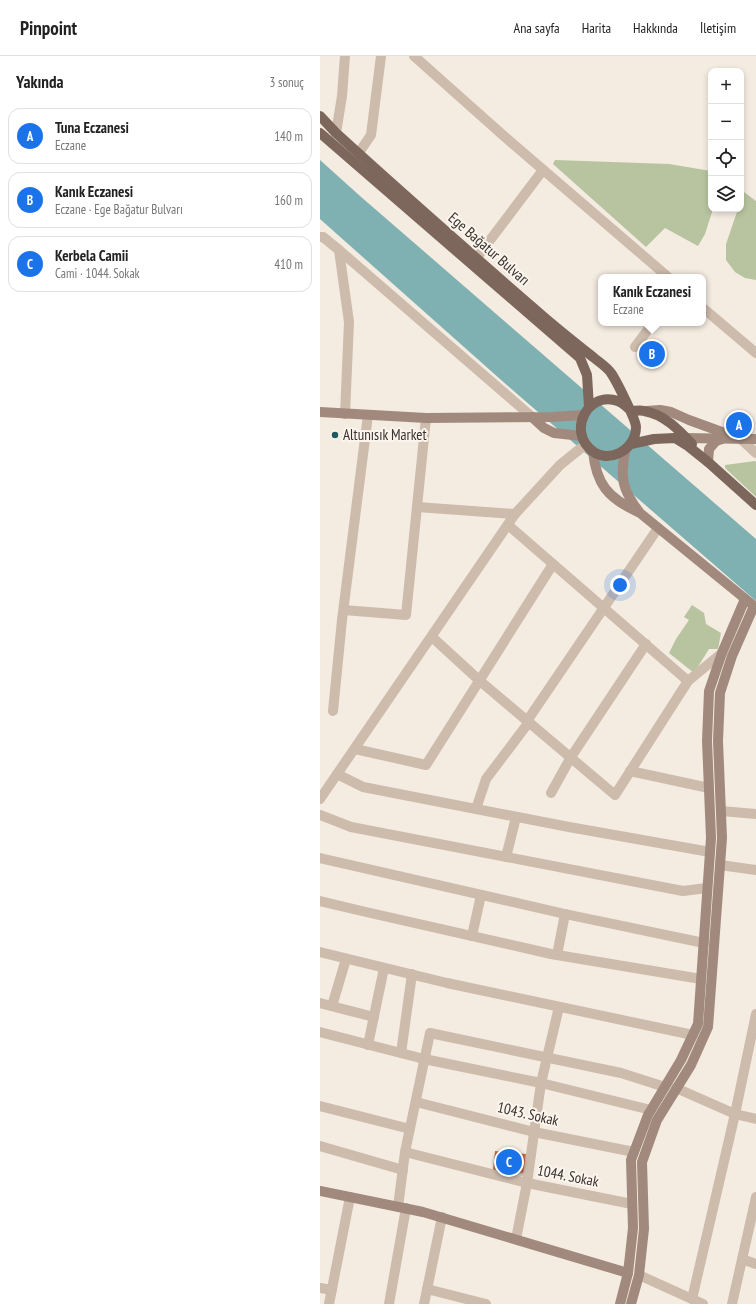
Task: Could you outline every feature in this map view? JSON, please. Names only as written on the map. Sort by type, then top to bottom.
[{"type":"main road","name":"Ege Bağatur Bulvarı","points":[[320,116],[358,154],[580,358],[587,375],[586,411]]},
{"type":"main road","name":"Ege Bağatur Bulvarı","points":[[320,133],[611,372],[630,410]]},
{"type":"main road","points":[[631,1304],[639,1276],[644,1229],[642,1162],[658,1120],[690,1065],[708,1027],[722,838],[718,741],[720,693],[732,656],[754,606],[640,513],[632,503],[622,481],[622,468],[628,447],[635,435],[636,425],[634,417],[630,410],[622,403],[614,400],[596,402],[586,411],[580,423],[580,432],[587,444],[599,480],[610,494],[625,506],[640,513]]},
{"type":"main road","points":[[630,410],[660,410],[671,412],[741,439]]},
{"type":"main road","points":[[320,412],[426,418],[551,417],[586,411]]},
{"type":"main road","points":[[643,411],[661,417],[673,426],[708,462]]},
{"type":"main road","points":[[532,417],[544,428],[587,444],[597,454],[607,456],[616,455],[628,447],[654,439],[756,439]]},
{"type":"main road","points":[[675,438],[708,462],[756,506]]},
{"type":"main road","points":[[708,462],[709,449],[716,441],[723,438]]},
{"type":"main road","points":[[620,1304],[628,1273],[633,1228],[631,1160],[648,1115],[681,1060],[698,1024],[711,838],[707,741],[710,692],[722,653],[745,599]]},
{"type":"main road","points":[[320,1191],[402,1207],[442,1217],[628,1273]]},
{"type":"street","points":[[336,133],[342,96],[345,56]]},
{"type":"street","points":[[358,154],[371,135],[381,56]]},
{"type":"street","points":[[414,56],[543,170],[664,274]]},
{"type":"street","points":[[474,261],[543,170]]},
{"type":"street","points":[[321,236],[532,417]]},
{"type":"street","points":[[339,250],[349,322],[345,414]]},
{"type":"street","points":[[706,311],[756,353]]},
{"type":"street","points":[[635,347],[651,326]]},
{"type":"street","points":[[333,711],[368,415]]},
{"type":"street","points":[[344,610],[406,615],[426,418]]},
{"type":"street","points":[[741,439],[756,453]]},
{"type":"street","points":[[320,799],[515,514],[560,465],[587,444]]},
{"type":"street","points":[[417,507],[515,514]]},
{"type":"street","points":[[508,525],[688,681]]},
{"type":"street","points":[[476,809],[486,779],[528,722],[658,528]]},
{"type":"street","points":[[354,749],[426,765],[553,564]]},
{"type":"street","points":[[432,637],[480,681],[615,794],[688,681],[722,653]]},
{"type":"street","points":[[551,793],[571,758],[646,644]]},
{"type":"street","points":[[630,771],[709,788]]},
{"type":"street","points":[[337,774],[363,787],[569,827],[710,852]]},
{"type":"street","points":[[721,811],[756,814]]},
{"type":"street","points":[[320,815],[351,827],[683,891],[707,888]]},
{"type":"street","points":[[506,856],[516,817]]},
{"type":"street","points":[[320,858],[565,914],[704,943]]},
{"type":"street","points":[[720,865],[756,870]]},
{"type":"street","points":[[472,936],[481,895]]},
{"type":"street","points":[[320,900],[366,912],[557,955],[701,979]]},
{"type":"street","points":[[557,955],[565,914]]},
{"type":"street","points":[[320,952],[447,983],[693,1035]]},
{"type":"street","points":[[332,1006],[346,958]]},
{"type":"street","points":[[368,1045],[384,968]]},
{"type":"street","points":[[401,1053],[412,974]]},
{"type":"street","points":[[320,1003],[374,1017]]},
{"type":"street","points":[[516,1239],[527,1184],[540,1083],[559,1007]]},
{"type":"street","points":[[692,1299],[735,1114],[756,1014]]},
{"type":"street","points":[[320,1032],[424,1060],[540,1083],[651,1110]]},
{"type":"street","points":[[390,1304],[402,1207],[405,1152],[430,1033],[621,1073],[665,1087]]},
{"type":"street","points":[[676,1088],[735,1114],[756,1119]]},
{"type":"street","name":"1043. Sokak","points":[[416,1102],[534,1132],[634,1152]]},
{"type":"street","points":[[320,1106],[410,1129]]},
{"type":"street","points":[[320,1146],[403,1170]]},
{"type":"street","name":"1044. Sokak","points":[[405,1152],[527,1184],[632,1204]]},
{"type":"street","points":[[732,1304],[742,1259],[752,1232],[756,1196]]},
{"type":"street","points":[[329,1304],[350,1197]]},
{"type":"street","points":[[424,1304],[442,1217]]},
{"type":"street","points":[[742,1259],[756,1264]]},
{"type":"street","points":[[639,1276],[703,1304]]},
{"type":"street","points":[[320,1288],[332,1290]]},
{"type":"street","points":[[427,1289],[486,1304]]},
{"type":"green space","points":[[555,160],[669,164],[708,170],[708,212],[712,212],[705,234],[698,246],[665,228],[646,247],[553,164]]},
{"type":"green space","points":[[744,192],[756,201],[756,280],[745,278],[735,272],[726,260],[726,244],[737,212],[744,212]]},
{"type":"green space","points":[[755,461],[756,497],[725,468],[725,465]]},
{"type":"green space","points":[[692,605],[704,613],[706,624],[721,633],[718,649],[709,649],[694,673],[669,653],[676,639],[689,620],[684,617]]},
{"type":"water","points":[[320,160],[756,539],[756,601],[500,379],[320,219]]},
{"type":"building","points":[[495,1151],[526,1154],[524,1173],[493,1170]]},
{"type":"place","name":"Kanık Eczanesi","points":[[652,354]]},
{"type":"place","name":"Tuna Eczanesi","points":[[739,425]]},
{"type":"place","name":"Altunısık Market","points":[[335,435]]},
{"type":"place","name":"Kerbela Camii","points":[[509,1162]]}]
